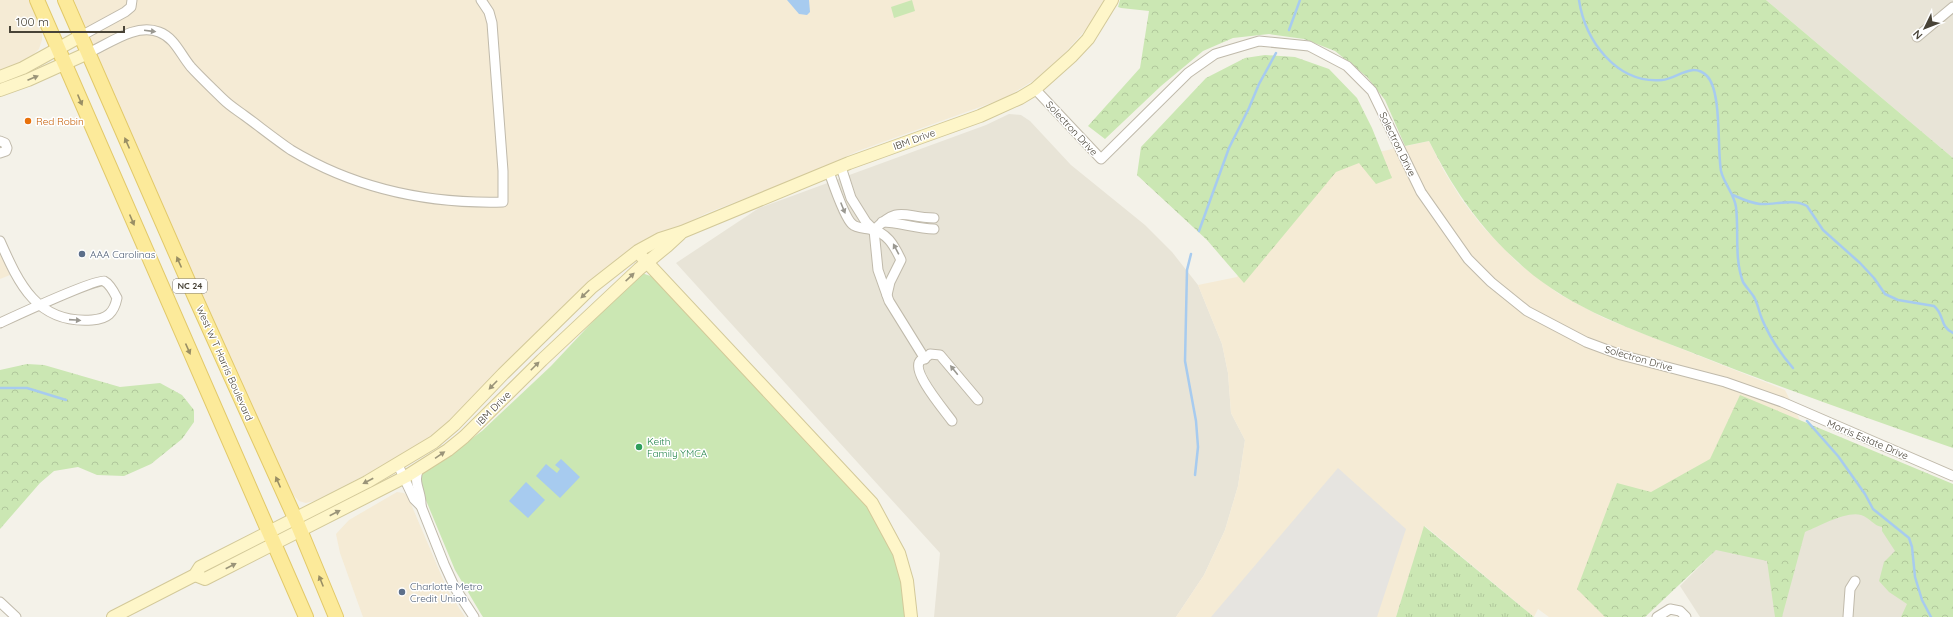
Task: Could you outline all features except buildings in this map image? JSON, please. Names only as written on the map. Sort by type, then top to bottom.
[{"type":"main road","name":"NC 24","points":[[37,0],[306,617]]},
{"type":"main road","name":"West W T Harris Boulevard","points":[[65,0],[195,297],[295,518],[336,617]]},
{"type":"street","points":[[0,77],[23,68],[125,12],[131,7],[132,0]]},
{"type":"street","points":[[0,90],[65,64],[134,31],[148,30],[157,32],[170,38],[192,67],[233,108],[294,151],[335,172],[392,192],[427,198],[468,202],[503,202],[504,171],[492,23],[489,12],[481,0]]},
{"type":"street","name":"IBM Drive","points":[[272,538],[295,518],[398,465],[434,442],[454,425],[503,374],[592,287],[638,252],[660,239],[682,232],[841,167],[1000,108],[1035,89],[1072,56],[1088,38],[1112,0]]},
{"type":"street","points":[[1916,37],[1953,7]]},
{"type":"street","name":"Solectron Drive","points":[[1035,89],[1101,159],[1188,73],[1215,54],[1259,41],[1309,46],[1347,66],[1372,91],[1421,192],[1468,259],[1507,296],[1547,323],[1586,342],[1621,355],[1725,382],[1782,402]]},
{"type":"street","points":[[0,141],[5,143],[7,148],[4,153],[0,153]]},
{"type":"street","points":[[841,167],[851,198],[866,222],[874,230],[878,270],[887,295],[901,322],[925,359]]},
{"type":"street","points":[[829,172],[850,222],[857,227],[874,230],[886,235],[894,245],[901,260],[890,282],[887,295]]},
{"type":"street","points":[[874,230],[882,222],[897,214],[934,218]]},
{"type":"street","points":[[910,226],[914,217]]},
{"type":"street","points":[[882,222],[934,229]]},
{"type":"street","name":"IBM Drive","points":[[272,538],[300,531],[404,478],[464,437],[542,360],[682,232]]},
{"type":"street","points":[[0,241],[18,282],[39,306],[66,319],[74,321],[99,319],[108,316],[113,311],[117,298],[108,284],[104,281],[97,280],[39,306],[0,323]]},
{"type":"street","points":[[638,252],[872,503],[899,553],[906,581],[911,617]]},
{"type":"street","points":[[952,421],[920,377],[918,367],[920,361],[925,359],[930,354],[935,354],[945,359],[978,400]]},
{"type":"street","name":"Morris Estate Drive","points":[[1782,402],[1953,476]]},
{"type":"street","points":[[398,465],[414,499],[421,506],[455,588],[474,617]]},
{"type":"street","points":[[419,469],[415,476],[415,481],[422,498],[421,506]]},
{"type":"street","points":[[113,617],[195,575],[200,567],[272,538]]},
{"type":"street","points":[[1848,617],[1850,589],[1856,581]]},
{"type":"street","points":[[0,602],[16,617]]},
{"type":"street","points":[[1657,617],[1670,609],[1680,611],[1686,617]]},
{"type":"shaded area","points":[[0,0],[29,0],[42,32],[42,40],[39,49],[31,57],[0,73]]},
{"type":"shaded area","points":[[74,0],[1105,0],[1087,28],[1063,55],[1036,79],[1005,98],[858,151],[806,175],[707,213],[647,243],[438,433],[379,468],[314,501],[306,503],[299,501],[291,493],[133,138]]},
{"type":"shaded area","points":[[1766,0],[1953,0],[1953,158]]},
{"type":"shaded area","points":[[1009,114],[1021,115],[1030,121],[1071,165],[1145,225],[1172,252],[1198,285],[1222,344],[1228,373],[1231,413],[1245,440],[1238,486],[1225,530],[1204,575],[1176,617],[934,617],[940,553],[676,263],[759,208],[986,125]]},
{"type":"shaded area","points":[[1429,141],[1444,171],[1462,200],[1483,227],[1518,263],[1559,294],[1604,318],[1785,390],[1815,450],[1635,617],[1549,617],[1538,609],[1534,617],[1425,526],[1396,617],[1176,617],[1204,575],[1225,530],[1238,486],[1245,440],[1231,413],[1228,373],[1222,344],[1198,285],[1237,277],[1333,162]]},
{"type":"shaded area","points":[[0,252],[10,275],[0,279]]},
{"type":"shaded area","points":[[1815,450],[1889,517],[1915,617],[1700,617],[1680,586]]},
{"type":"shaded area","points":[[1338,468],[1406,529],[1377,617],[1211,617]]},
{"type":"shaded area","points":[[397,492],[404,493],[408,497],[448,591],[465,617],[363,617],[340,553],[336,534],[349,520]]},
{"type":"green space","points":[[912,0],[915,11],[894,18],[891,7]]},
{"type":"green space","points":[[1120,0],[1766,0],[1953,158],[1953,448],[1725,366],[1601,316],[1557,292],[1518,262],[1491,235],[1457,190],[1429,141],[1405,146],[1385,100],[1367,77],[1335,51],[1304,39],[1269,34],[1233,38],[1203,51],[1161,86],[1105,139],[1088,126],[1140,68],[1149,11],[1118,7]]},
{"type":"green space","points":[[1265,55],[1295,57],[1329,69],[1357,98],[1372,128],[1392,178],[1376,184],[1359,163],[1336,172],[1244,283],[1207,240],[1137,175],[1141,147],[1206,78],[1245,58]]},
{"type":"green space","name":"Keith Family YMCA","points":[[642,273],[656,278],[861,496],[897,555],[907,617],[483,617],[455,570],[420,486],[421,473],[482,431],[551,366],[598,316]]},
{"type":"green space","points":[[27,364],[44,365],[120,387],[160,383],[182,395],[194,410],[194,422],[182,439],[151,464],[124,476],[97,475],[78,467],[54,471],[40,483],[0,529],[0,370]]},
{"type":"green space","points":[[1740,395],[1953,484],[1953,617],[1901,617],[1907,604],[1889,592],[1879,581],[1884,562],[1895,551],[1882,531],[1882,527],[1864,516],[1855,514],[1841,517],[1805,532],[1782,617],[1775,617],[1767,561],[1716,550],[1645,617],[1605,617],[1577,589],[1617,483],[1651,492],[1710,459]]},
{"type":"green space","points":[[1424,526],[1534,617],[1396,617]]},
{"type":"water","points":[[787,0],[809,0],[810,12],[807,15],[799,14]]},
{"type":"water","points":[[561,459],[580,477],[560,498],[536,476],[546,464],[557,473],[560,469],[555,465]]},
{"type":"water","points":[[526,482],[545,500],[528,518],[509,501]]},
{"type":"waterway","points":[[1289,30],[1300,0]]},
{"type":"waterway","points":[[1579,0],[1582,15],[1588,30],[1596,44],[1617,67],[1630,75],[1645,79],[1662,80],[1690,70],[1696,70],[1707,76],[1712,83],[1717,107],[1721,171],[1736,207],[1740,273],[1743,282],[1753,295],[1768,332],[1793,368]]},
{"type":"waterway","points":[[1199,231],[1229,148],[1259,84],[1276,53]]},
{"type":"waterway","points":[[1733,195],[1746,201],[1756,203],[1766,204],[1796,202],[1807,206],[1823,230],[1860,263],[1874,278],[1885,294],[1898,300],[1934,306],[1940,313],[1946,327],[1953,333]]},
{"type":"waterway","points":[[1191,254],[1187,270],[1185,361],[1196,421],[1198,447],[1195,475]]},
{"type":"waterway","points":[[0,388],[27,388],[66,400]]},
{"type":"waterway","points":[[1807,421],[1838,456],[1865,494],[1873,509],[1909,538],[1912,547],[1915,577],[1922,600],[1931,617]]},
{"type":"place","name":"Red Robin","points":[[28,121]]},
{"type":"place","name":"AAA Carolinas","points":[[82,254]]},
{"type":"place","name":"Keith Family YMCA","points":[[639,447]]},
{"type":"place","name":"Charlotte Metro Credit Union","points":[[402,592]]}]
